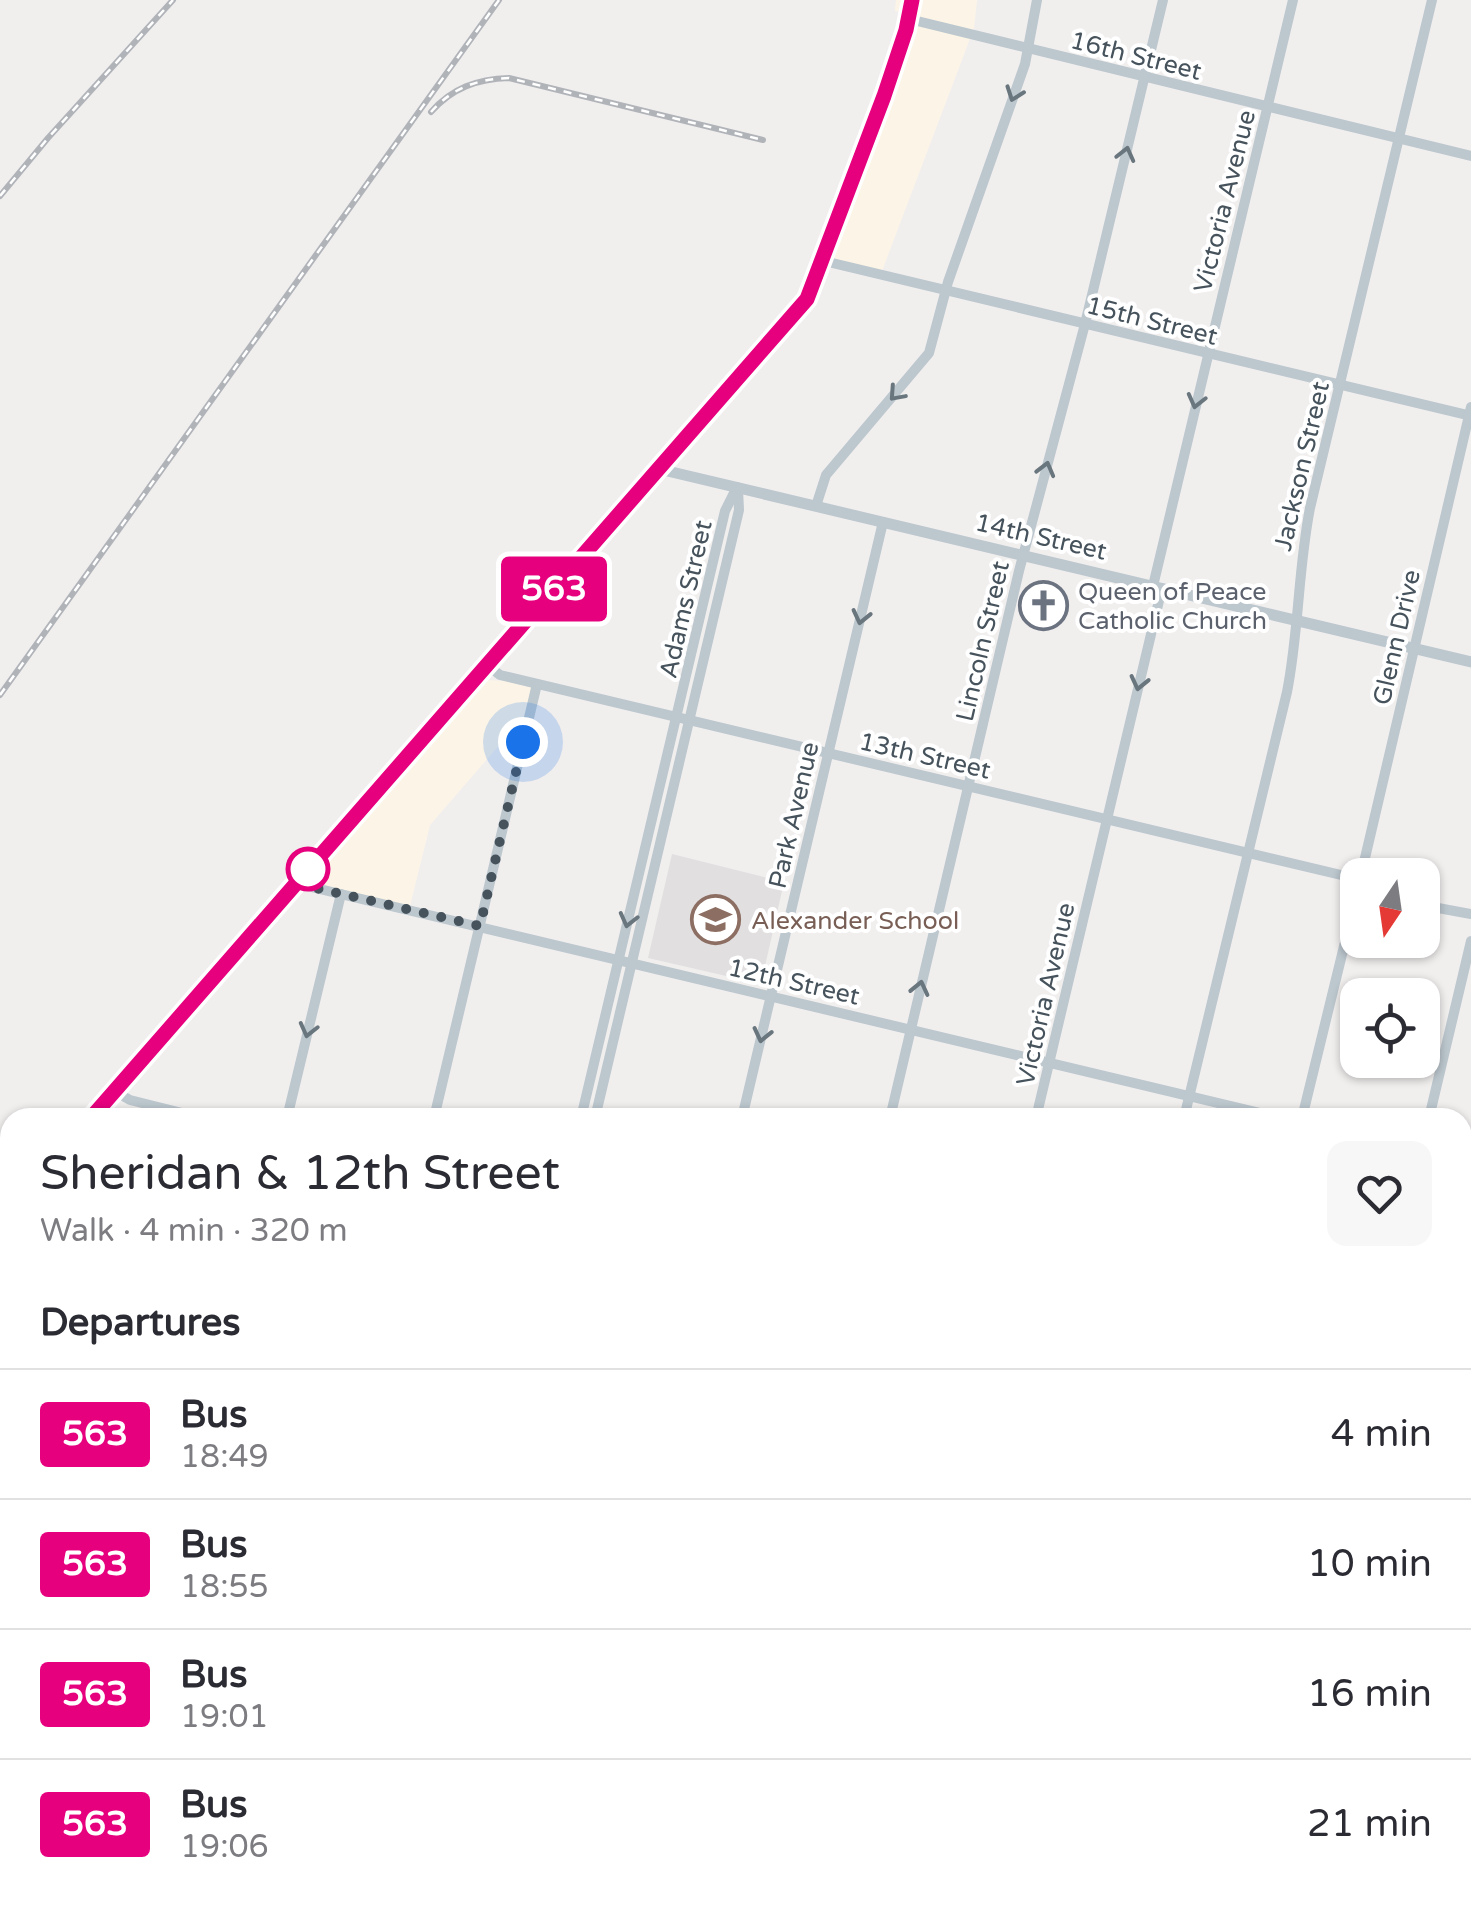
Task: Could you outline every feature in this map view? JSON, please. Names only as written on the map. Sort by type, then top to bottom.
[{"type":"highway","points":[[100,1108],[812,291],[909,19],[912,0]]},
{"type":"street","points":[[816,506],[826,475],[923,363],[1030,49],[1037,0]]},
{"type":"street","name":"Lincoln Street","points":[[892,1108],[1023,555],[1085,324],[1163,0]]},
{"type":"street","name":"Victoria Avenue","points":[[1038,1108],[1107,820],[1208,354],[1293,0]]},
{"type":"street","name":"Jackson Street","points":[[1186,1108],[1286,692],[1300,558],[1432,0]]},
{"type":"street","name":"16th Street","points":[[909,19],[1471,156]]},
{"type":"street","name":"15th Street","points":[[824,261],[1340,386],[1470,413]]},
{"type":"street","name":"Glenn Drive","points":[[1364,858],[1470,413]]},
{"type":"street","name":"14th Street","points":[[659,468],[1471,662]]},
{"type":"street","name":"Adams Street","points":[[583,1108],[618,960],[738,510],[737,487]]},
{"type":"street","name":"Park Avenue","points":[[744,1108],[883,522]]},
{"type":"street","name":"13th Street","points":[[487,665],[500,675],[1340,873]]},
{"type":"street","points":[[436,1108],[537,684]]},
{"type":"street","name":"Adams Street","points":[[597,1108],[684,718]]},
{"type":"street","name":"12th Street","points":[[299,880],[307,886],[1239,1108]]},
{"type":"street","points":[[289,1108],[341,894]]},
{"type":"street","points":[[1440,908],[1471,914]]},
{"type":"street","points":[[1431,1108],[1471,941]]},
{"type":"street","points":[[1304,1108],[1341,958]]},
{"type":"street","points":[[114,1091],[130,1100],[161,1108]]},
{"type":"shaded area","points":[[896,0],[977,0],[974,28],[882,271],[833,260],[891,100],[917,14],[895,11]]},
{"type":"shaded area","points":[[485,680],[537,689],[521,744],[501,743],[430,825],[409,910],[304,885]]},
{"type":"shaded area","name":"Alexander School","points":[[672,854],[784,882],[761,984],[648,958]]},
{"type":"railway","points":[[0,196],[173,0]]},
{"type":"railway","points":[[0,695],[499,0]]},
{"type":"railway","points":[[431,112],[466,86],[509,78],[763,140]]},
{"type":"bus line","name":"563","points":[[100,1108],[807,299],[884,96],[912,0]]},
{"type":"place","name":"Queen of Peace Catholic Church","points":[[1043,605]]},
{"type":"place","name":"Alexander School","points":[[716,920]]},
{"type":"route","points":[[308,869],[299,880],[307,886],[480,926],[523,742]]}]
